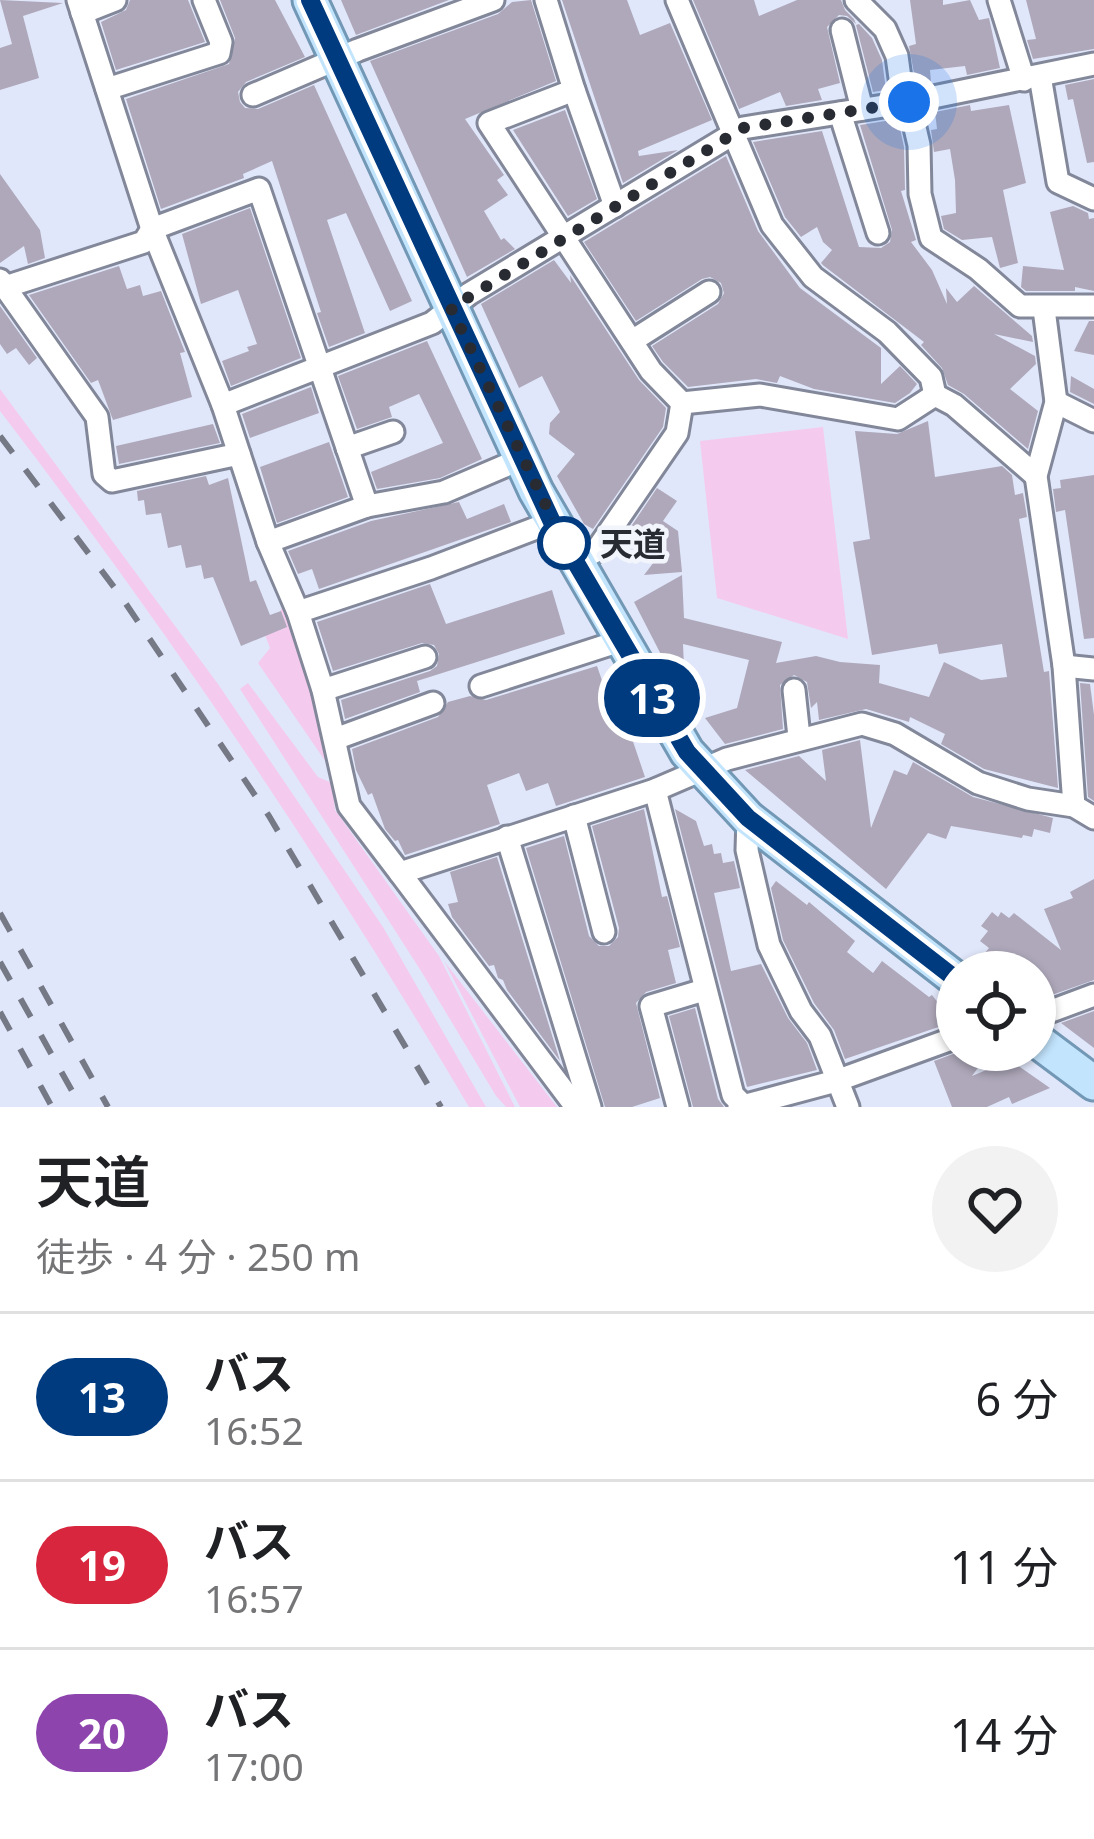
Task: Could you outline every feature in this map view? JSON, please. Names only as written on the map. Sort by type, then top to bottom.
[{"type":"main road","points":[[310,0],[552,522],[701,770],[748,818],[936,964]]},
{"type":"main road","points":[[1056,1055],[1094,1083]]},
{"type":"street","points":[[115,0],[80,6],[152,229],[298,612],[323,690],[349,806],[576,1107]]},
{"type":"street","points":[[107,89],[219,53],[221,42],[204,0]]},
{"type":"street","points":[[253,95],[493,0]]},
{"type":"street","points":[[546,0],[615,206]]},
{"type":"street","points":[[677,0],[772,225],[812,277],[887,332],[931,376],[935,395]]},
{"type":"street","points":[[856,0],[892,42],[919,145],[920,194],[931,238],[978,268],[1020,306],[1094,306]]},
{"type":"street","points":[[999,0],[1032,78],[1058,182],[1094,200]]},
{"type":"street","points":[[842,30],[851,111],[878,233]]},
{"type":"street","points":[[223,406],[432,322],[743,128],[909,102],[1094,64]]},
{"type":"street","points":[[574,90],[489,123],[651,371],[682,404]]},
{"type":"street","points":[[239,454],[112,481],[104,474],[98,417],[2,283],[144,242],[152,229],[259,189],[367,506]]},
{"type":"street","points":[[632,341],[709,292]]},
{"type":"street","points":[[400,873],[655,790],[799,737],[862,724],[895,734],[978,783],[1084,812],[1036,476],[1056,402],[1044,309]]},
{"type":"street","points":[[682,404],[760,395],[898,419],[935,395]]},
{"type":"street","points":[[935,395],[954,405],[1036,476]]},
{"type":"street","points":[[1056,402],[1094,421]]},
{"type":"street","points":[[575,562],[596,551],[663,453],[676,433],[682,404]]},
{"type":"street","points":[[347,448],[394,432]]},
{"type":"street","points":[[268,542],[367,506],[444,492],[521,459]]},
{"type":"street","points":[[298,612],[552,522]]},
{"type":"street","points":[[481,686],[620,641]]},
{"type":"street","points":[[323,690],[424,657]]},
{"type":"street","points":[[1064,666],[1094,669]]},
{"type":"street","points":[[794,691],[799,737]]},
{"type":"street","points":[[335,740],[434,703]]},
{"type":"street","points":[[655,790],[704,990],[733,1095],[742,1106],[836,1081],[936,1045]]},
{"type":"street","points":[[574,817],[604,932]]},
{"type":"street","points":[[748,818],[747,850],[770,945],[801,1011],[820,1036],[848,1107]]},
{"type":"street","points":[[507,837],[590,1107]]},
{"type":"street","points":[[678,1107],[651,1006],[704,990]]},
{"type":"street","points":[[1056,1009],[1094,995]]},
{"type":"shaded area","points":[[0,389],[218,684],[383,927],[486,1107],[469,1107],[245,752],[0,411]]},
{"type":"shaded area","points":[[823,427],[848,639],[717,598],[700,441]]},
{"type":"shaded area","points":[[284,605],[314,693],[330,768],[258,663],[270,648],[265,635]]},
{"type":"shaded area","points":[[248,683],[318,777],[332,783],[335,810],[439,956],[515,1107],[506,1107],[496,1096],[240,689]]},
{"type":"shaded area","points":[[444,961],[557,1107],[520,1107]]},
{"type":"building","points":[[0,0],[63,3],[23,16],[39,78],[0,90],[0,48],[12,44]]},
{"type":"building","points":[[130,0],[188,0],[205,42],[116,70],[101,22],[126,10]]},
{"type":"building","points":[[220,0],[275,0],[305,57],[246,82],[238,92],[240,102],[245,108],[258,109],[314,85],[412,301],[390,311],[346,213],[327,220],[365,333],[329,347],[272,161],[243,174],[244,178],[161,209],[126,99],[229,64],[235,38]]},
{"type":"building","points":[[341,0],[449,0],[356,35]]},
{"type":"building","points":[[531,0],[556,81],[465,119],[504,175],[497,180],[508,195],[484,211],[501,240],[515,249],[467,277],[370,61],[498,14],[512,2]]},
{"type":"building","points":[[562,0],[627,0],[640,35],[670,23],[712,120],[638,151],[639,156],[678,150],[623,183]]},
{"type":"building","points":[[693,0],[754,0],[759,16],[797,0],[841,0],[856,24],[839,15],[827,27],[840,83],[818,89],[822,100],[786,106],[780,92],[739,109]]},
{"type":"building","points":[[910,0],[943,0],[943,5],[970,0],[979,20],[989,18],[1000,68],[967,75],[965,66],[930,70],[931,82],[916,84],[909,46],[916,44]]},
{"type":"building","points":[[1026,0],[1094,0],[1094,49],[1033,59],[1027,40],[1036,39]]},
{"type":"building","points":[[859,24],[882,60],[886,90],[873,92]]},
{"type":"building","points":[[1094,79],[1094,162],[1087,163],[1073,99],[1068,100],[1065,85]]},
{"type":"building","points":[[970,105],[971,111],[1009,105],[1026,183],[1003,190],[1018,263],[1000,268],[992,237],[962,240],[944,229],[941,216],[956,213],[955,180],[950,149],[934,152],[935,112]]},
{"type":"building","points":[[565,110],[597,199],[568,216],[513,130]]},
{"type":"building","points":[[898,119],[904,147],[905,190],[901,191],[916,240],[911,242],[932,270],[947,304],[946,288],[957,302],[974,286],[1032,336],[1033,342],[994,334],[1035,356],[1036,364],[1010,389],[1038,411],[1028,449],[948,385],[942,368],[921,345],[924,342],[821,263],[832,250],[817,227],[801,237],[785,217],[753,142],[822,131],[859,247],[881,248],[890,242],[892,230],[860,125]]},
{"type":"building","points":[[726,156],[758,231],[800,288],[881,348],[881,384],[900,366],[917,384],[910,393],[895,403],[814,389],[780,376],[777,383],[756,379],[688,387],[663,362],[652,346],[718,304],[724,293],[721,283],[710,277],[702,279],[636,321],[584,242]]},
{"type":"building","points":[[0,174],[40,230],[45,258],[28,264],[24,246],[0,263]]},
{"type":"building","points":[[1073,206],[1094,218],[1094,291],[1075,287],[1075,291],[1026,291],[1021,287],[1023,266],[1064,270],[1050,212]]},
{"type":"building","points":[[250,208],[301,358],[231,386],[222,361],[257,344],[238,290],[201,304],[182,234]]},
{"type":"building","points":[[554,260],[571,283],[570,275],[639,380],[666,408],[663,427],[593,529],[584,524],[557,476],[575,454],[549,434],[550,423],[560,412],[542,376],[519,388],[481,304]]},
{"type":"building","points":[[119,266],[127,289],[140,285],[143,296],[161,291],[185,352],[180,353],[192,397],[113,420],[98,380],[91,383],[29,295]]},
{"type":"building","points":[[0,306],[37,358],[29,365],[16,348],[7,354],[0,344]]},
{"type":"building","points":[[1089,321],[1094,321],[1094,355],[1074,351]]},
{"type":"building","points":[[427,341],[482,459],[440,478],[377,489],[371,472],[443,443],[419,394],[389,407],[392,417],[357,429],[338,376]]},
{"type":"building","points":[[1071,376],[1094,389],[1094,404],[1070,392]]},
{"type":"building","points":[[311,387],[319,413],[250,438],[242,414]]},
{"type":"building","points":[[928,421],[935,477],[1002,466],[1012,475],[1015,495],[1023,493],[1027,517],[1019,519],[1044,672],[1049,671],[1058,788],[984,769],[941,744],[945,734],[910,717],[909,722],[866,709],[819,720],[817,702],[811,708],[807,682],[794,675],[780,685],[783,729],[725,744],[705,718],[737,708],[749,660],[683,644],[684,667],[671,674],[634,602],[682,575],[684,618],[782,642],[776,663],[816,656],[880,665],[879,683],[929,697],[944,662],[981,680],[1007,677],[1002,644],[939,654],[937,644],[872,655],[853,542],[870,539],[855,431],[897,434]]},
{"type":"building","points":[[213,424],[220,443],[119,464],[116,446]]},
{"type":"building","points":[[329,442],[348,497],[277,523],[260,467]]},
{"type":"building","points":[[1094,475],[1094,638],[1084,639],[1065,510],[1056,512],[1053,489],[1061,488],[1060,480]]},
{"type":"building","points":[[206,476],[209,485],[228,478],[250,582],[256,580],[270,615],[281,611],[287,627],[241,646],[213,577],[204,579],[201,565],[186,568],[181,545],[168,548],[161,513],[146,515],[144,500],[138,501],[137,491]]},
{"type":"building","points":[[657,488],[677,501],[663,521],[678,531],[682,572],[644,575],[654,562],[622,540]]},
{"type":"building","points":[[459,502],[467,519],[504,504],[511,522],[319,589],[312,569],[298,574],[288,551],[371,521]]},
{"type":"building","points":[[430,584],[446,624],[552,590],[565,634],[417,681],[420,692],[345,719],[341,700],[430,671],[437,666],[439,654],[434,645],[422,643],[333,671],[317,622]]},
{"type":"building","points":[[597,666],[606,692],[612,690],[620,703],[645,777],[556,806],[548,783],[526,791],[519,773],[487,785],[500,824],[405,855],[385,829],[372,793],[368,795],[352,749],[438,717],[448,702],[470,696],[486,700]]},
{"type":"building","points":[[1080,683],[1090,684],[1094,715],[1094,801],[1088,797]]},
{"type":"building","points":[[860,740],[871,828],[894,770],[907,775],[913,762],[973,797],[1053,818],[1050,833],[1034,829],[1032,837],[1022,838],[951,826],[946,839],[928,833],[886,889],[745,770],[799,756],[826,781],[822,750]]},
{"type":"building","points":[[644,809],[662,897],[667,896],[680,947],[668,950],[676,983],[646,992],[636,1003],[660,1098],[632,1107],[605,1107],[526,848],[564,836],[589,936],[599,946],[609,946],[619,928],[592,826]]},
{"type":"building","points":[[675,809],[696,821],[704,846],[712,844],[723,863],[734,861],[740,888],[714,893],[731,971],[761,964],[788,1018],[807,1043],[817,1070],[747,1087]]},
{"type":"building","points":[[497,857],[560,1061],[498,978],[494,965],[489,966],[452,917],[448,904],[458,902],[450,872]]},
{"type":"building","points":[[1094,879],[1094,980],[1056,994],[1056,951],[986,951],[989,948],[980,941],[988,931],[981,926],[992,912],[1009,918],[1014,913],[1061,950],[1044,909],[1073,898],[1070,892]]},
{"type":"building","points":[[776,881],[807,905],[809,902],[855,941],[847,952],[873,973],[882,961],[932,995],[936,1028],[845,1059],[834,1030],[814,1003],[783,940],[771,888]]},
{"type":"building","points":[[695,1008],[724,1107],[693,1107],[669,1016]]},
{"type":"building","points":[[1094,1011],[1094,1048],[1061,1023]]},
{"type":"building","points":[[938,1071],[976,1071],[972,1076],[984,1071],[1026,1071],[1050,1088],[1012,1104],[1009,1097],[987,1107],[952,1107]]},
{"type":"railway","points":[[0,436],[120,595],[269,816],[441,1107]]},
{"type":"railway","points":[[0,913],[108,1107]]},
{"type":"railway","points":[[0,962],[81,1107]]},
{"type":"railway","points":[[0,1012],[52,1107]]},
{"type":"bus line","name":"13","points":[[310,0],[552,522],[687,752],[748,818],[936,964]]},
{"type":"place","name":"天道","points":[[564,543]]},
{"type":"route","points":[[564,543],[451,308],[743,128],[909,102]]}]
